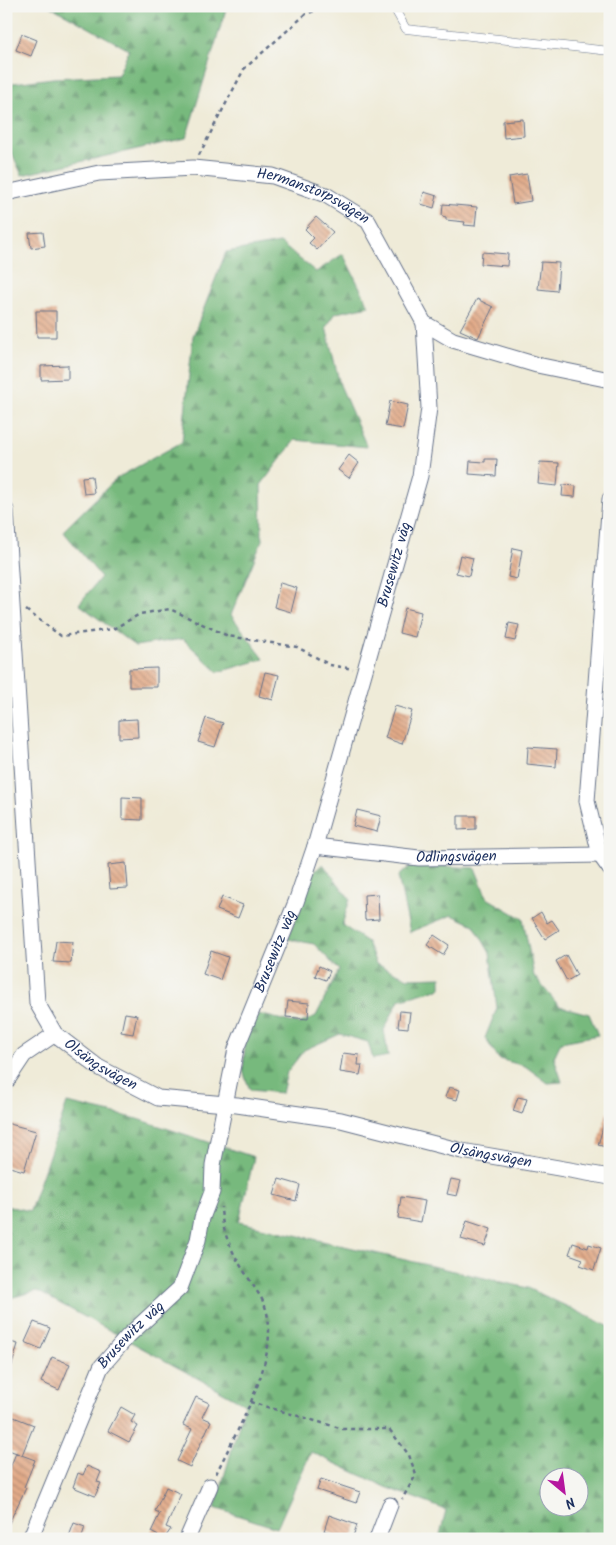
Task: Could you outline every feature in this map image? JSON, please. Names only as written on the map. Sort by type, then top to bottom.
[{"type":"street","name":"Hermanstorpsvägen","points":[[6,193],[99,173],[192,168],[273,176],[326,195],[368,221],[424,323]]},
{"type":"street","points":[[424,323],[453,340],[537,365],[610,380]]},
{"type":"street","name":"Brusewitz väg","points":[[30,1539],[101,1367],[128,1336],[180,1288],[198,1240],[202,1218],[212,1192],[212,1165],[236,1049],[296,902],[315,846],[420,476],[429,408],[424,323]]},
{"type":"street","points":[[610,499],[586,801],[600,855],[610,869]]},
{"type":"street","name":"Olsängsvägen","points":[[6,510],[37,1003],[55,1034],[98,1066],[158,1098],[225,1104],[341,1120],[462,1151],[610,1177]]},
{"type":"street","name":"Odlingsvägen","points":[[315,846],[419,858],[600,855]]},
{"type":"street","points":[[6,1082],[24,1055],[55,1034]]},
{"type":"street","points":[[186,1539],[210,1486]]},
{"type":"street","points":[[377,1539],[390,1505]]},
{"type":"lane","points":[[393,6],[406,29],[610,51]]},
{"type":"path","points":[[192,168],[244,69],[306,14],[328,6]]},
{"type":"path","points":[[13,611],[24,609],[60,636],[113,629],[140,614],[170,608],[228,636],[297,647],[330,666],[365,670]]},
{"type":"path","points":[[210,1486],[262,1377],[271,1334],[262,1298],[237,1264],[222,1225],[221,1200]]},
{"type":"path","points":[[250,1402],[343,1429],[389,1428],[409,1455],[416,1475],[402,1499],[390,1505]]},
{"type":"green space","points":[[50,6],[227,6],[186,138],[22,175],[6,140],[6,84],[53,78],[118,75],[129,50]]},
{"type":"green space","points":[[280,243],[316,272],[343,254],[369,306],[336,313],[326,327],[340,385],[367,447],[295,440],[261,485],[262,541],[231,615],[264,659],[218,672],[183,639],[135,646],[79,604],[101,577],[63,531],[117,478],[182,442],[193,336],[226,252]]},
{"type":"green space","points":[[323,864],[350,899],[342,925],[367,942],[376,964],[408,978],[441,977],[441,988],[399,1000],[384,1030],[388,1056],[373,1059],[368,1042],[340,1034],[304,1050],[287,1072],[282,1093],[250,1090],[243,1071],[246,1032],[258,1014],[299,1024],[316,1016],[339,970],[314,944],[288,939],[310,875]]},
{"type":"green space","points":[[413,864],[475,868],[487,898],[523,919],[534,976],[559,1006],[589,1014],[598,1035],[561,1042],[554,1057],[562,1082],[548,1083],[525,1066],[499,1059],[485,1038],[497,1008],[490,953],[474,925],[452,915],[410,932],[398,876]]},
{"type":"green space","points":[[67,1103],[138,1119],[254,1157],[239,1222],[528,1288],[610,1327],[610,1539],[439,1539],[446,1510],[386,1487],[311,1452],[277,1528],[215,1508],[245,1404],[37,1291],[6,1299],[6,1206],[30,1211]]},
{"type":"building","points":[[22,34],[37,40],[31,56],[16,50]]},
{"type":"building","points":[[523,119],[524,136],[504,138],[503,121]]},
{"type":"building","points":[[527,174],[531,201],[513,204],[509,177]]},
{"type":"building","points":[[424,192],[437,196],[434,208],[421,204]]},
{"type":"building","points":[[443,204],[477,207],[475,226],[464,225],[465,222],[446,220],[446,217],[442,216]]},
{"type":"building","points":[[316,217],[333,232],[317,250],[309,243],[314,238],[305,229]]},
{"type":"building","points":[[43,232],[45,246],[31,248],[29,233]]},
{"type":"building","points":[[482,252],[508,254],[507,266],[481,264]]},
{"type":"building","points":[[541,262],[559,263],[557,291],[538,289]]},
{"type":"building","points":[[477,299],[493,307],[478,338],[460,330]]},
{"type":"building","points":[[36,311],[56,311],[56,337],[37,337]]},
{"type":"building","points":[[68,365],[68,379],[41,380],[41,366]]},
{"type":"building","points":[[390,401],[408,405],[403,429],[385,426]]},
{"type":"building","points":[[349,455],[359,463],[349,478],[338,470]]},
{"type":"building","points":[[485,459],[497,459],[496,476],[469,474],[470,461],[485,462]]},
{"type":"building","points":[[540,462],[559,463],[557,486],[538,484]]},
{"type":"building","points":[[92,476],[94,493],[84,494],[82,477]]},
{"type":"building","points":[[563,485],[576,486],[575,497],[562,496]]},
{"type":"building","points":[[513,548],[522,550],[517,579],[508,577]]},
{"type":"building","points":[[460,555],[473,558],[469,576],[456,573]]},
{"type":"building","points":[[280,583],[297,588],[291,612],[274,607]]},
{"type":"building","points":[[405,608],[421,612],[415,637],[399,633]]},
{"type":"building","points":[[509,623],[519,625],[515,641],[506,639]]},
{"type":"building","points":[[157,668],[157,687],[129,687],[129,669]]},
{"type":"building","points":[[265,672],[279,675],[273,700],[259,696]]},
{"type":"building","points":[[395,706],[412,711],[402,744],[385,738]]},
{"type":"building","points":[[206,718],[223,723],[215,747],[198,742]]},
{"type":"building","points":[[137,719],[138,737],[119,738],[119,720]]},
{"type":"building","points":[[528,747],[557,749],[556,767],[527,764]]},
{"type":"building","points":[[122,797],[142,798],[142,820],[122,819]]},
{"type":"building","points":[[357,810],[381,816],[377,832],[353,826]]},
{"type":"building","points":[[458,816],[476,816],[476,829],[458,830]]},
{"type":"building","points":[[126,863],[128,888],[110,889],[108,865]]},
{"type":"building","points":[[378,894],[379,919],[365,920],[364,895]]},
{"type":"building","points":[[222,897],[243,905],[238,918],[217,910]]},
{"type":"building","points":[[541,912],[547,923],[552,920],[559,930],[545,939],[532,918]]},
{"type":"building","points":[[434,935],[449,945],[443,955],[427,945]]},
{"type":"building","points":[[56,941],[73,942],[71,963],[53,962]]},
{"type":"building","points":[[211,951],[228,957],[220,980],[203,974]]},
{"type":"building","points":[[566,955],[577,975],[567,981],[556,961]]},
{"type":"building","points":[[319,966],[330,971],[326,980],[315,976]]},
{"type":"building","points":[[288,1001],[309,1003],[308,1019],[286,1017]]},
{"type":"building","points":[[400,1011],[410,1012],[408,1028],[398,1027]]},
{"type":"building","points":[[125,1013],[137,1015],[133,1034],[121,1032]]},
{"type":"building","points":[[343,1053],[359,1055],[358,1065],[362,1065],[360,1075],[340,1072]]},
{"type":"building","points":[[449,1087],[460,1090],[457,1100],[445,1097]]},
{"type":"building","points":[[518,1097],[527,1099],[522,1114],[513,1111]]},
{"type":"building","points":[[607,1113],[610,1113],[610,1148],[598,1145]]},
{"type":"building","points":[[6,1123],[36,1131],[24,1171],[6,1166]]},
{"type":"building","points":[[279,1179],[300,1185],[296,1201],[274,1195]]},
{"type":"building","points":[[451,1179],[461,1181],[457,1196],[447,1194]]},
{"type":"building","points":[[401,1197],[425,1201],[421,1222],[398,1218]]},
{"type":"building","points":[[467,1221],[491,1229],[485,1246],[461,1239]]},
{"type":"building","points":[[573,1243],[588,1248],[589,1244],[601,1248],[594,1270],[580,1265],[583,1259],[569,1254]]},
{"type":"building","points":[[34,1322],[50,1328],[41,1349],[25,1342]]},
{"type":"building","points":[[6,1341],[18,1344],[9,1375],[6,1375]]},
{"type":"building","points":[[52,1357],[70,1364],[59,1390],[41,1382]]},
{"type":"building","points":[[196,1397],[209,1403],[202,1417],[211,1421],[190,1467],[177,1461],[192,1429],[183,1425]]},
{"type":"building","points":[[121,1407],[135,1415],[131,1422],[138,1426],[129,1442],[108,1431]]},
{"type":"building","points":[[6,1414],[34,1425],[22,1455],[6,1449]]},
{"type":"building","points":[[16,1453],[35,1460],[24,1487],[26,1488],[6,1529],[6,1478]]},
{"type":"building","points":[[87,1466],[101,1472],[97,1482],[101,1483],[95,1496],[73,1487],[78,1473],[83,1475]]},
{"type":"building","points":[[321,1479],[360,1492],[356,1503],[317,1490]]},
{"type":"building","points":[[166,1487],[181,1494],[166,1527],[171,1529],[164,1539],[151,1532],[160,1513],[155,1511]]},
{"type":"building","points":[[329,1515],[357,1525],[352,1539],[332,1539],[334,1534],[324,1531]]},
{"type":"building","points":[[74,1523],[85,1527],[81,1539],[68,1539]]}]
